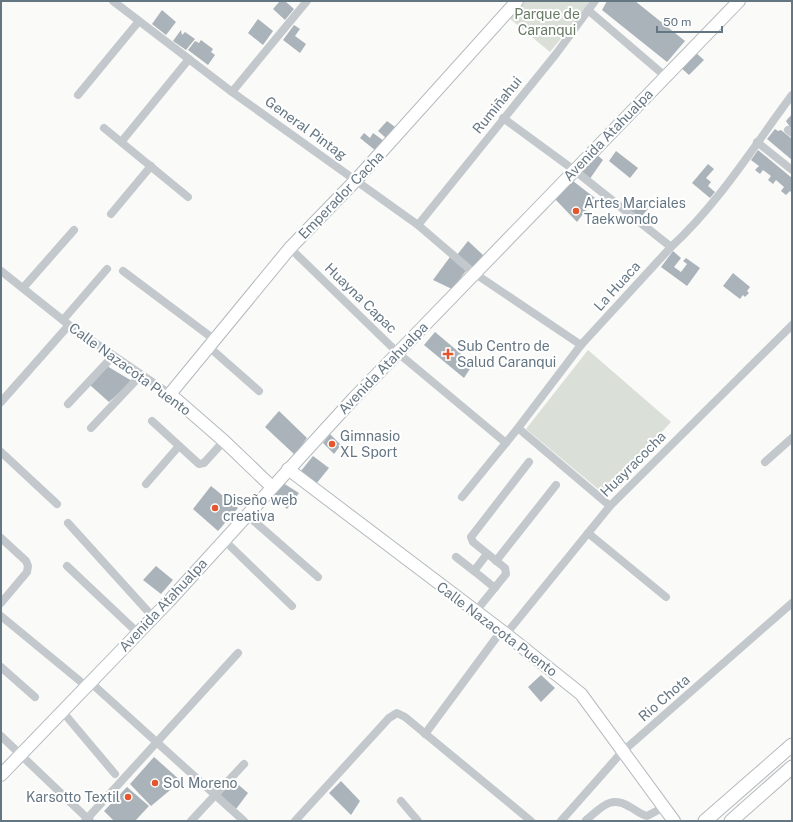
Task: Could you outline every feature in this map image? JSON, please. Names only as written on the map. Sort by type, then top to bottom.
[{"type":"main road","points":[[705,821],[792,745]]},
{"type":"main road","points":[[731,821],[792,767]]},
{"type":"street","name":"General Pintag","points":[[113,1],[232,92],[418,225],[474,273],[581,345]]},
{"type":"street","points":[[232,92],[307,1]]},
{"type":"street","name":"Emperador Cacha","points":[[170,394],[290,248],[356,180],[517,1]]},
{"type":"street","name":"Rumiñahui","points":[[418,225],[556,54],[595,1]]},
{"type":"street","name":"Avenida Atahualpa","points":[[1,775],[138,633],[272,486],[398,352],[739,1]]},
{"type":"street","points":[[588,10],[665,76]]},
{"type":"street","points":[[78,95],[139,21]]},
{"type":"street","points":[[122,141],[189,59]]},
{"type":"street","name":"La Huaca","points":[[462,497],[518,428],[581,345],[671,246],[685,234],[723,188],[792,95]]},
{"type":"street","points":[[503,118],[574,170],[671,246]]},
{"type":"street","points":[[104,128],[122,141],[188,197]]},
{"type":"street","points":[[757,142],[792,170]]},
{"type":"street","points":[[111,214],[151,166]]},
{"type":"street","points":[[22,288],[74,230]]},
{"type":"street","name":"Huayna Capac","points":[[290,248],[398,352],[506,443]]},
{"type":"street","points":[[1,402],[66,323],[107,269]]},
{"type":"street","points":[[123,271],[212,344],[260,391]]},
{"type":"street","name":"Calle Nazacota Puento","points":[[2,274],[66,323],[170,394],[224,441],[272,486]]},
{"type":"street","name":"Huayracocha","points":[[425,734],[501,636],[610,506],[792,325]]},
{"type":"street","points":[[68,404],[113,356]]},
{"type":"street","points":[[91,428],[141,375]]},
{"type":"street","points":[[152,421],[199,464],[204,463],[224,441]]},
{"type":"street","points":[[518,428],[610,506]]},
{"type":"street","points":[[765,462],[792,438]]},
{"type":"street","points":[[146,484],[179,446]]},
{"type":"street","points":[[1,452],[57,504]]},
{"type":"street","points":[[476,611],[507,571],[496,560],[473,542],[471,537],[529,462]]},
{"type":"street","name":"Calle Nazacota Puento","points":[[288,469],[476,611],[501,636],[581,694],[674,821]]},
{"type":"street","points":[[496,560],[556,485]]},
{"type":"street","points":[[247,515],[318,577]]},
{"type":"street","points":[[68,523],[153,617]]},
{"type":"street","points":[[588,533],[666,597]]},
{"type":"street","points":[[1,538],[26,561],[28,566],[27,572],[1,603]]},
{"type":"street","points":[[224,540],[292,606]]},
{"type":"street","points":[[474,572],[487,554]]},
{"type":"street","points":[[456,557],[495,588]]},
{"type":"street","points":[[67,566],[138,633]]},
{"type":"street","name":"Rio Chota","points":[[561,821],[622,752],[792,603]]},
{"type":"street","points":[[1,616],[88,684],[158,743],[244,821]]},
{"type":"street","points":[[1,736],[87,820],[238,653]]},
{"type":"street","points":[[1,667],[35,697]]},
{"type":"street","points":[[62,711],[115,774]]},
{"type":"street","points":[[299,820],[389,718],[397,713],[405,717],[531,821]]},
{"type":"street","points":[[191,821],[244,764]]},
{"type":"street","points":[[402,801],[418,821]]},
{"type":"street","points":[[586,820],[611,801],[620,801],[640,814],[647,816],[664,807]]},
{"type":"green space","name":"Parque de Caranqui","points":[[523,1],[592,1],[550,52],[509,18]]},
{"type":"green space","points":[[588,350],[671,422],[604,494],[526,429]]},
{"type":"building","points":[[280,1],[285,1],[294,9],[285,20],[273,9]]},
{"type":"building","points":[[607,1],[635,1],[685,41],[667,62],[602,10]]},
{"type":"building","points":[[162,10],[176,22],[166,35],[152,24]]},
{"type":"building","points":[[258,19],[273,31],[263,45],[248,33]]},
{"type":"building","points":[[294,25],[300,29],[295,36],[306,44],[300,53],[283,40]]},
{"type":"building","points":[[181,30],[182,35],[185,32],[195,39],[186,50],[173,41]]},
{"type":"building","points":[[201,40],[213,49],[211,52],[215,55],[208,65],[188,50],[195,41],[199,43]]},
{"type":"building","points":[[695,52],[704,60],[689,75],[680,67]]},
{"type":"building","points":[[792,114],[792,130],[786,121]]},
{"type":"building","points":[[387,121],[395,127],[386,138],[378,131]]},
{"type":"building","points":[[775,129],[778,131],[781,130],[792,139],[792,160],[767,139]]},
{"type":"building","points":[[364,133],[370,138],[373,133],[384,141],[376,151],[360,138]]},
{"type":"building","points":[[758,150],[792,178],[792,193],[790,191],[786,195],[781,191],[784,187],[776,180],[773,184],[768,180],[771,176],[763,170],[760,174],[755,170],[759,166],[751,160]]},
{"type":"building","points":[[616,151],[638,168],[630,178],[609,161]]},
{"type":"building","points":[[596,154],[603,160],[589,180],[578,173]]},
{"type":"building","points":[[708,164],[714,169],[706,178],[711,182],[708,186],[715,192],[710,198],[692,183]]},
{"type":"building","name":"Artes Marciales Taekwondo","points":[[573,181],[595,198],[577,222],[555,199]]},
{"type":"building","points":[[633,197],[648,209],[640,218],[626,207]]},
{"type":"building","points":[[468,241],[483,255],[472,269],[457,255]]},
{"type":"building","points":[[673,251],[681,258],[674,267],[681,272],[687,264],[683,261],[686,258],[700,268],[687,286],[661,267]]},
{"type":"building","points":[[450,257],[466,271],[452,289],[433,280]]},
{"type":"building","points":[[733,273],[750,287],[747,291],[749,293],[745,297],[743,295],[740,299],[723,286]]},
{"type":"building","name":"Sub Centro de Salud Caranqui","points":[[435,332],[473,364],[464,378],[424,345]]},
{"type":"building","points":[[107,366],[132,381],[109,402],[90,385]]},
{"type":"building","points":[[279,411],[307,438],[295,455],[265,427]]},
{"type":"building","name":"Gimnasio XL Sport","points":[[330,434],[341,445],[334,454],[323,443]]},
{"type":"building","points":[[313,456],[329,468],[316,484],[301,471]]},
{"type":"building","points":[[283,483],[299,493],[287,509],[271,493]]},
{"type":"building","name":"Diseño web creativa","points":[[211,486],[238,508],[218,531],[193,509]]},
{"type":"building","points":[[156,566],[173,580],[161,594],[143,580]]},
{"type":"building","points":[[541,675],[555,688],[541,702],[528,687]]},
{"type":"building","name":"Sol Moreno","points":[[154,757],[181,781],[151,806],[130,784]]},
{"type":"building","points":[[233,780],[248,793],[236,809],[220,795]]},
{"type":"building","points":[[341,781],[360,801],[351,815],[329,793]]},
{"type":"building","name":"Karsotto Textil","points":[[127,787],[149,806],[135,821],[114,821],[104,811]]},
{"type":"place","name":"Artes Marciales Taekwondo","points":[[576,211]]},
{"type":"place","name":"Sub Centro de Salud Caranqui","points":[[448,354]]},
{"type":"place","name":"Gimnasio XL Sport","points":[[332,444]]},
{"type":"place","name":"Diseño web creativa","points":[[215,508]]},
{"type":"place","name":"Sol Moreno","points":[[155,783]]},
{"type":"place","name":"Karsotto Textil","points":[[128,797]]}]
